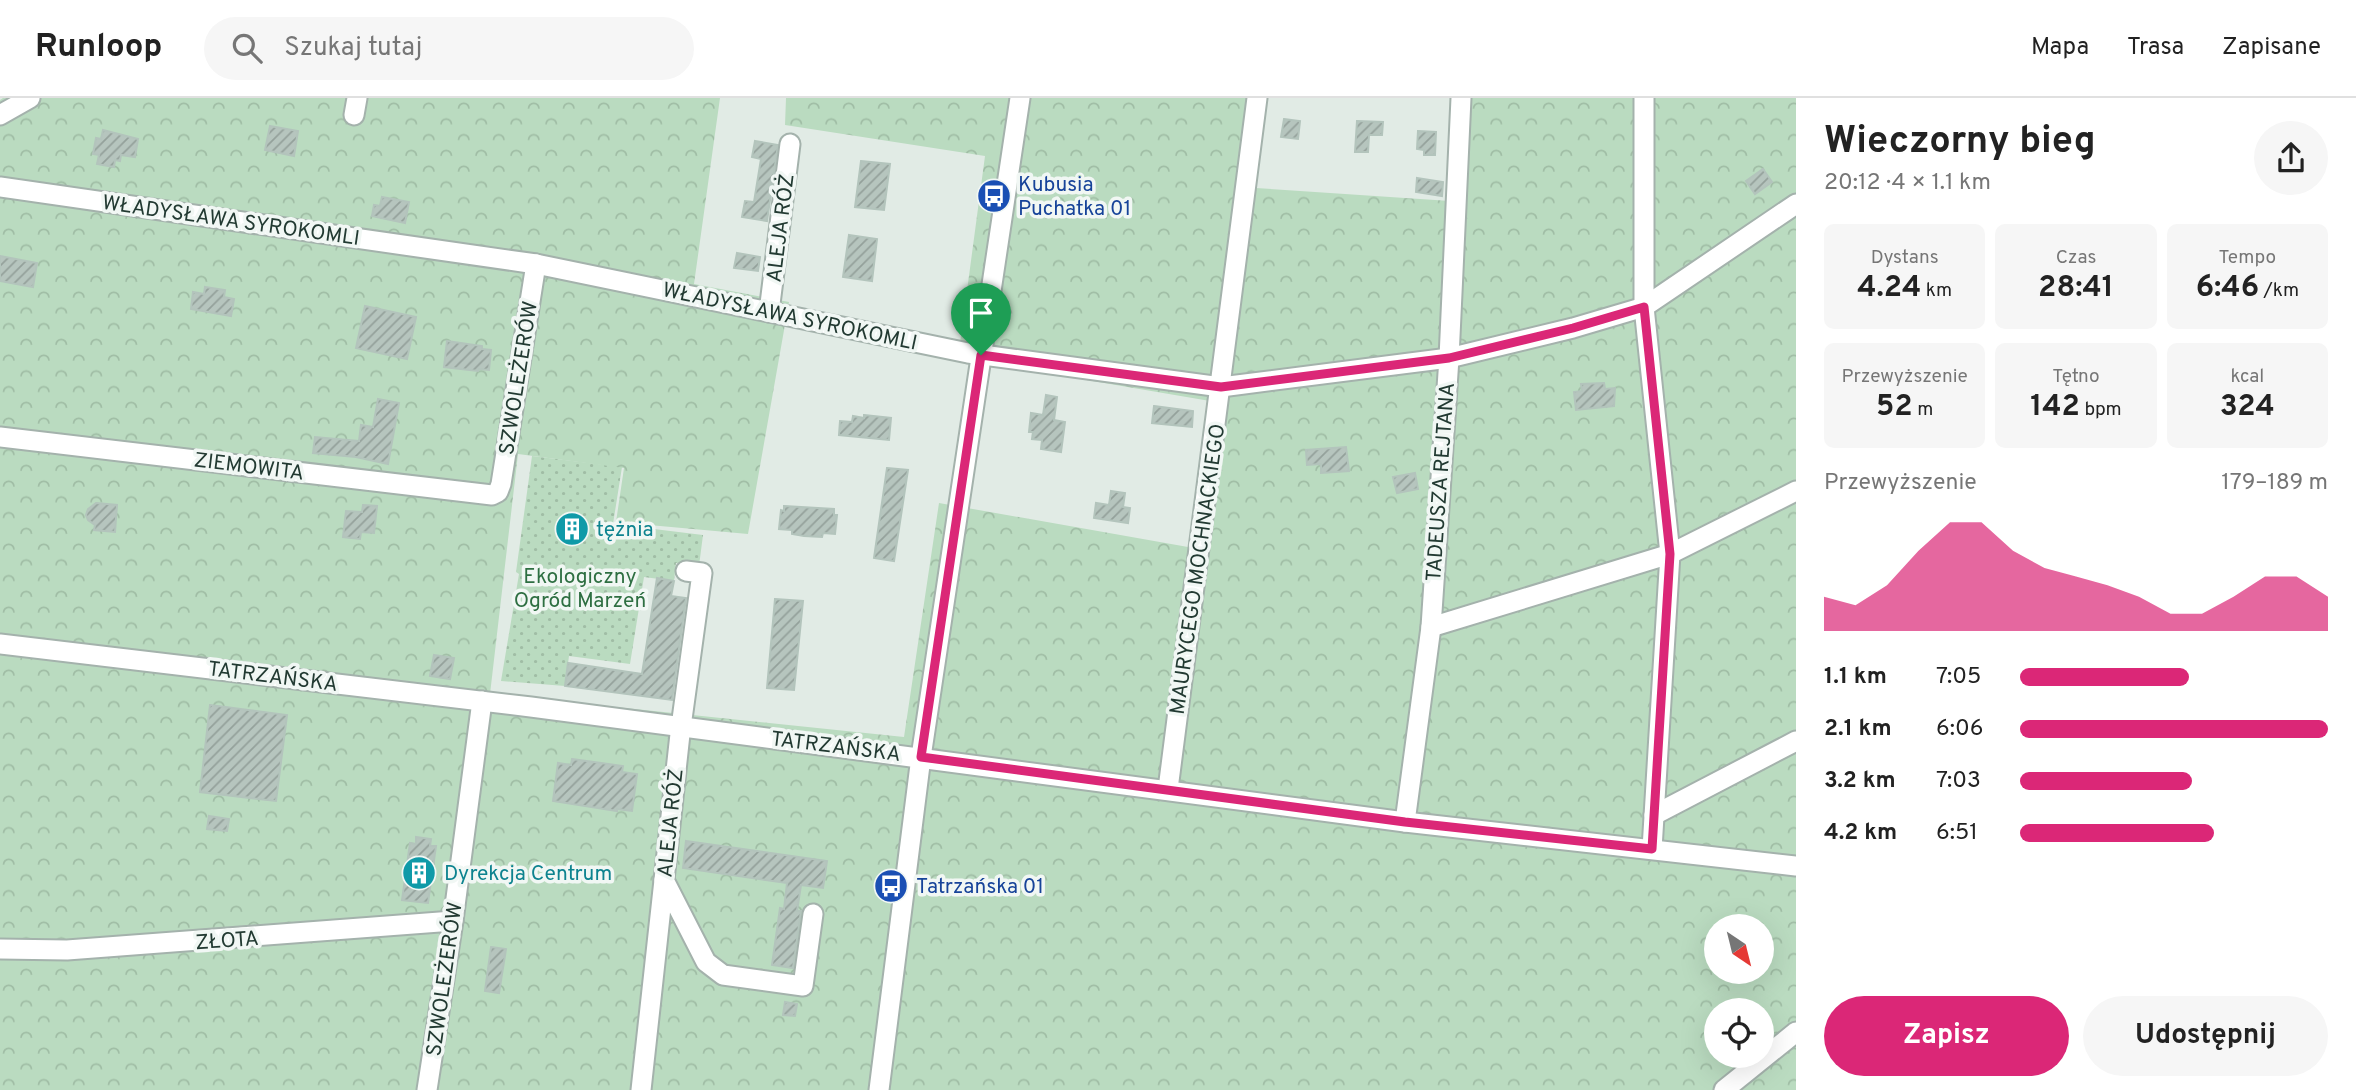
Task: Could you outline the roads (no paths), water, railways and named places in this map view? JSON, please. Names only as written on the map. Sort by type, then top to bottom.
[{"type":"street","points":[[0,115],[30,98]]},
{"type":"street","points":[[879,1090],[921,757],[1020,98]]},
{"type":"street","name":"MAURYCEGO MOCHNACKIEGO","points":[[1168,789],[1257,98]]},
{"type":"street","name":"TADEUSZA REJTANA","points":[[1405,822],[1431,627],[1449,358],[1461,98]]},
{"type":"street","points":[[1644,98],[1644,307],[1670,554],[1652,849]]},
{"type":"street","name":"ALEJA RÓŻ","points":[[769,312],[790,144]]},
{"type":"street","name":"WŁADYSŁAWA SYROKOMLI","points":[[0,187],[536,264],[981,355],[1221,387],[1449,358],[1573,328],[1644,307],[1796,204]]},
{"type":"street","name":"SZWOLEŻERÓW","points":[[498,492],[536,264]]},
{"type":"street","name":"ZIEMOWITA","points":[[0,437],[492,495],[498,492]]},
{"type":"street","points":[[1431,627],[1670,554],[1796,491]]},
{"type":"street","name":"ALEJA RÓŻ","points":[[641,1090],[681,727],[702,573],[686,572]]},
{"type":"street","name":"TATRZAŃSKA","points":[[0,643],[482,701],[1405,822],[1796,866]]},
{"type":"street","name":"SZWOLEŻERÓW","points":[[427,1090],[482,701]]},
{"type":"street","points":[[1654,815],[1796,741]]},
{"type":"street","points":[[664,880],[706,962],[723,975],[803,986],[813,914]]},
{"type":"street","name":"ZŁOTA","points":[[0,949],[67,950],[453,921]]},
{"type":"street","points":[[1724,1090],[1796,1032]]},
{"type":"place","name":"Kubusia Puchatka 01","points":[[994,196]]},
{"type":"place","name":"tężnia","points":[[572,529]]},
{"type":"place","name":"Dyrekcja Centrum","points":[[419,873]]},
{"type":"place","name":"Tatrzańska 01","points":[[891,886]]},
{"type":"park label","name":"Ekologiczny Ogród Marzeń","points":[[580,588]]}]
